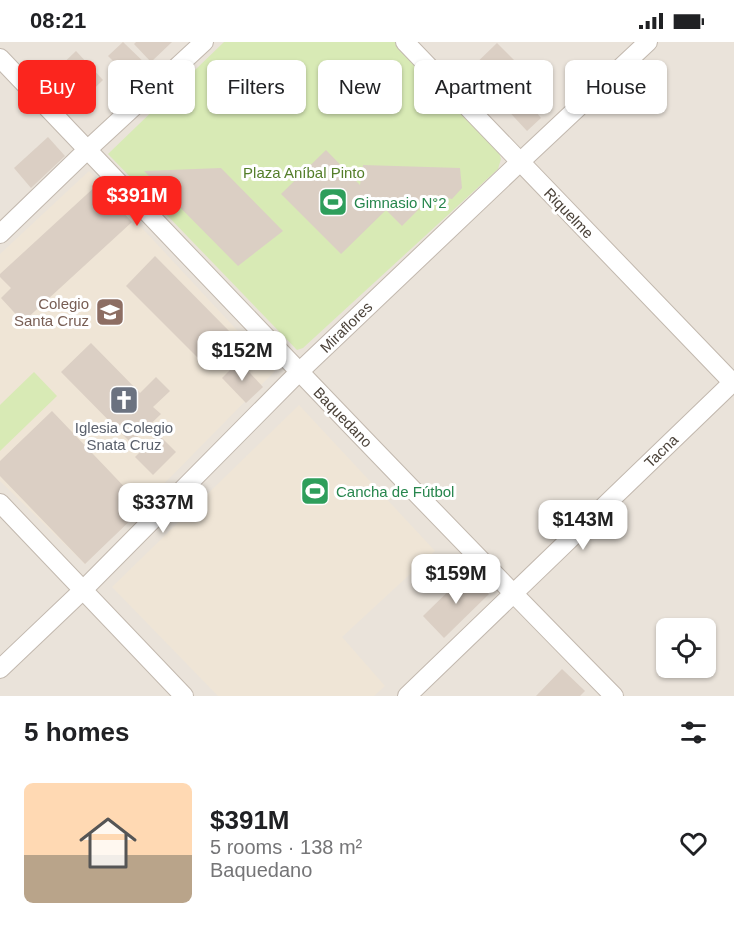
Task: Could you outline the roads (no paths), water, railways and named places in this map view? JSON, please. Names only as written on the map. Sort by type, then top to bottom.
[{"type":"street","points":[[0,234],[204,42]]},
{"type":"street","name":"Riquelme","points":[[405,42],[733,382]]},
{"type":"street","name":"Miraflores","points":[[0,669],[83,590],[299,372],[648,42]]},
{"type":"street","name":"Baquedano","points":[[0,58],[299,372],[614,696]]},
{"type":"street","name":"Tacna","points":[[407,696],[733,382]]},
{"type":"street","points":[[0,502],[184,696]]},
{"type":"place","name":"Gimnasio N°2","points":[[333,202]]},
{"type":"place","name":"Colegio Santa Cruz","points":[[110,312]]},
{"type":"place","name":"Iglesia Colegio Snata Cruz","points":[[124,400]]},
{"type":"place","name":"Cancha de Fútbol","points":[[315,491]]},
{"type":"park label","name":"Plaza Aníbal Pinto","points":[[304,172]]}]
